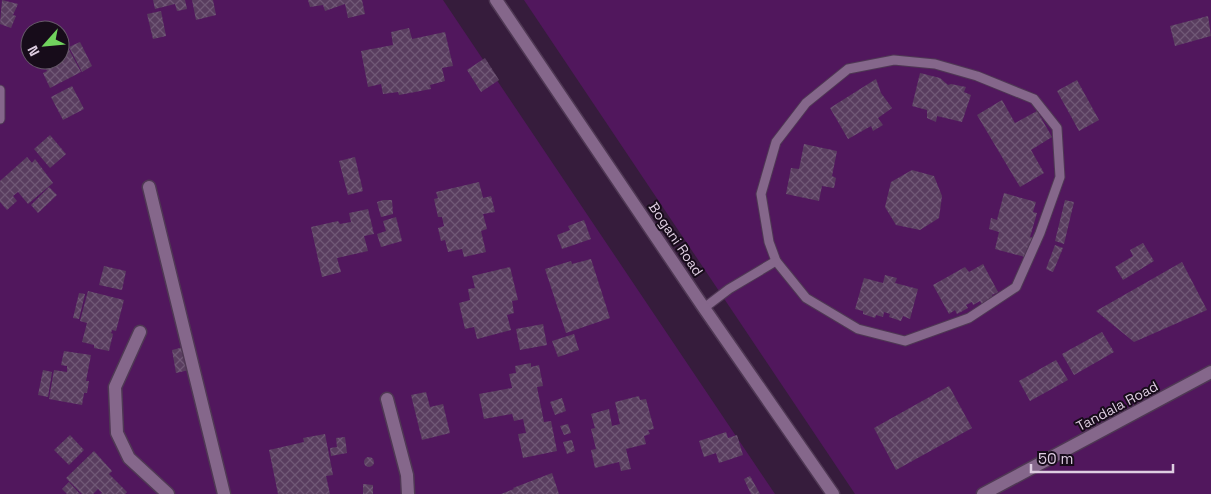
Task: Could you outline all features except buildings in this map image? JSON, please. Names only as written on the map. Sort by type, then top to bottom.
[{"type":"street","name":"Bogani Road","points":[[496,0],[704,308],[833,494]]},
{"type":"street","points":[[149,187],[224,494]]},
{"type":"street","points":[[140,332],[115,387],[117,433],[129,458],[168,494]]},
{"type":"street","name":"Tandala Road","points":[[983,494],[1211,372]]},
{"type":"street","points":[[387,399],[406,475],[408,494]]},
{"type":"lane","points":[[894,60],[935,64],[969,74],[1034,99],[1058,128],[1060,177],[1040,233],[1016,287],[969,318],[905,342],[858,329],[806,298],[776,262],[769,242],[761,194],[776,142],[806,103],[848,69],[894,60]]},
{"type":"lane","points":[[0,90],[0,119]]},
{"type":"lane","points":[[704,308],[729,289],[776,262]]},
{"type":"shaded area","points":[[0,0],[443,0],[775,494],[0,494]]},
{"type":"shaded area","points":[[524,0],[1211,0],[1211,494],[855,494]]}]
